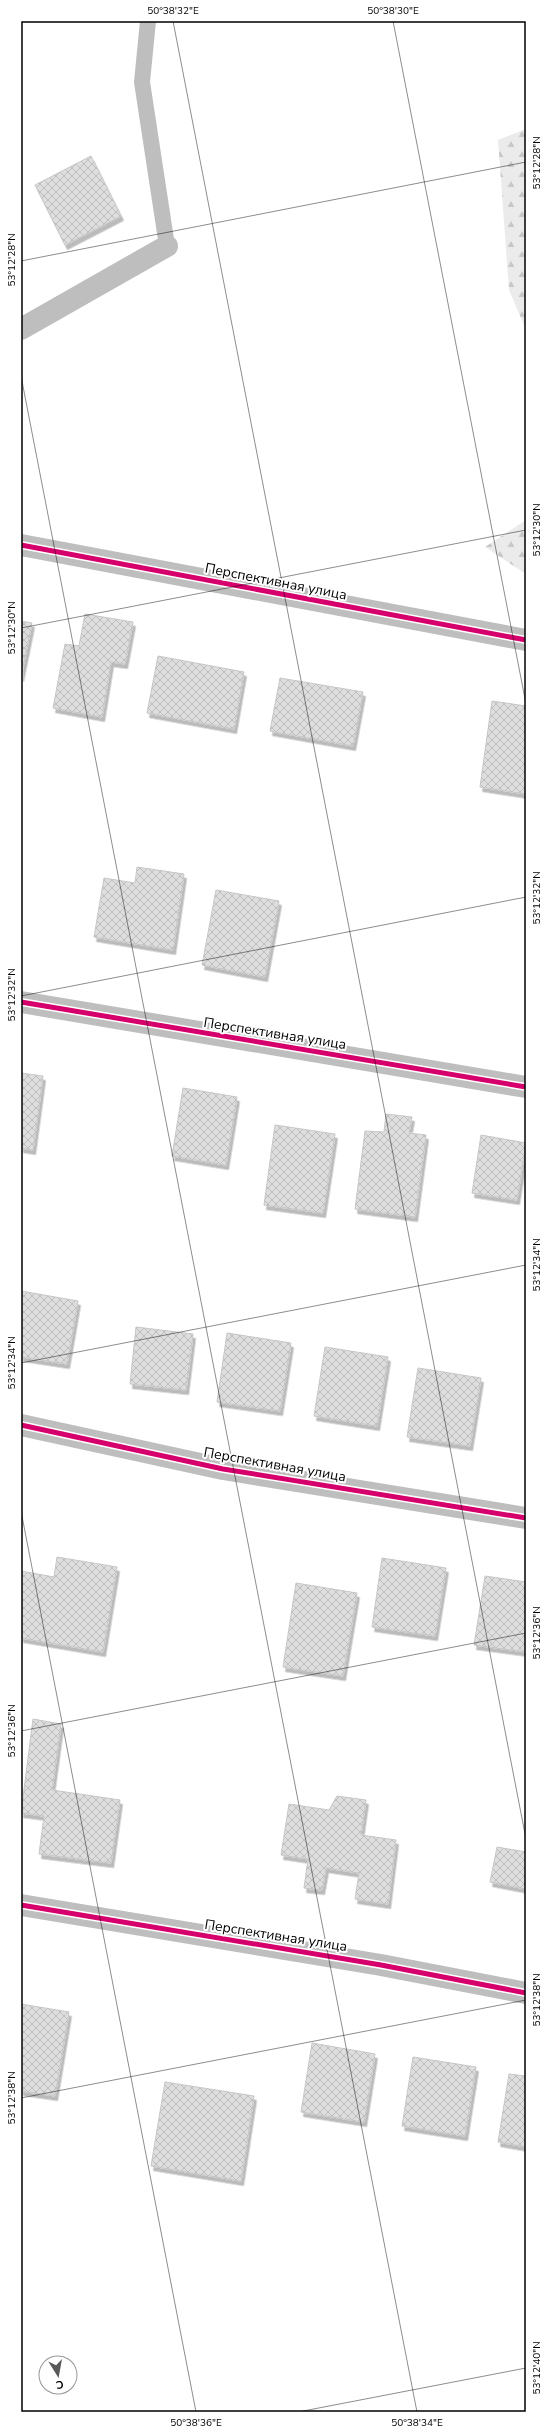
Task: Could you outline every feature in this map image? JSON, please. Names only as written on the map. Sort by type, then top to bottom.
[{"type":"street","points":[[21,329],[167,246]]},
{"type":"street","name":"Перспективная улица","points":[[21,545],[526,640]]},
{"type":"street","name":"Перспективная улица","points":[[21,1002],[526,1087]]},
{"type":"street","name":"Перспективная улица","points":[[21,1425],[223,1468],[526,1518]]},
{"type":"street","name":"Перспективная улица","points":[[21,1906],[381,1965],[526,1993]]},
{"type":"lane","points":[[148,21],[142,82],[167,246]]},
{"type":"green space","points":[[526,129],[526,330],[509,290],[498,140]]},
{"type":"green space","points":[[526,520],[526,574],[485,547]]},
{"type":"building","points":[[91,156],[121,216],[65,245],[35,185]]},
{"type":"building","points":[[85,614],[133,622],[125,664],[111,662],[102,717],[53,708],[65,644],[79,646]]},
{"type":"building","points":[[21,621],[32,623],[21,677]]},
{"type":"building","points":[[158,656],[244,672],[234,729],[147,713]]},
{"type":"building","points":[[280,678],[363,692],[353,746],[270,731]]},
{"type":"building","points":[[492,701],[526,706],[526,794],[480,787]]},
{"type":"building","points":[[137,867],[184,874],[173,950],[94,937],[104,878],[135,883]]},
{"type":"building","points":[[216,890],[279,901],[265,977],[202,965]]},
{"type":"building","points":[[21,1073],[43,1076],[33,1150],[21,1148]]},
{"type":"building","points":[[183,1088],[237,1097],[226,1165],[172,1156]]},
{"type":"building","points":[[386,1114],[412,1117],[409,1133],[426,1135],[415,1217],[355,1209],[365,1131],[384,1132]]},
{"type":"building","points":[[275,1125],[335,1134],[323,1213],[264,1205]]},
{"type":"building","points":[[481,1135],[526,1143],[517,1200],[472,1193]]},
{"type":"building","points":[[21,1291],[78,1301],[67,1364],[21,1357]]},
{"type":"building","points":[[136,1327],[193,1334],[186,1390],[130,1384]]},
{"type":"building","points":[[227,1333],[291,1343],[280,1411],[217,1402]]},
{"type":"building","points":[[325,1347],[388,1357],[377,1426],[314,1416]]},
{"type":"building","points":[[418,1368],[481,1378],[470,1446],[407,1437]]},
{"type":"building","points":[[57,1557],[117,1567],[103,1652],[21,1638],[21,1571],[54,1577]]},
{"type":"building","points":[[382,1558],[446,1568],[435,1636],[372,1627]]},
{"type":"building","points":[[485,1576],[526,1582],[526,1652],[474,1645]]},
{"type":"building","points":[[296,1583],[357,1593],[343,1676],[283,1667]]},
{"type":"building","points":[[33,1719],[61,1724],[52,1790],[120,1800],[111,1863],[39,1854],[44,1816],[21,1813]]},
{"type":"building","points":[[337,1796],[366,1800],[361,1835],[396,1840],[388,1904],[355,1899],[359,1873],[326,1868],[322,1890],[304,1888],[308,1859],[281,1855],[289,1804],[329,1810]]},
{"type":"building","points":[[497,1847],[526,1852],[526,1889],[490,1882]]},
{"type":"building","points":[[21,2004],[69,2012],[55,2096],[21,2091]]},
{"type":"building","points":[[312,2043],[375,2054],[364,2122],[301,2112]]},
{"type":"building","points":[[413,2057],[476,2067],[465,2136],[402,2126]]},
{"type":"building","points":[[509,2074],[526,2076],[526,2147],[498,2142]]},
{"type":"building","points":[[165,2082],[254,2096],[241,2181],[151,2166]]},
{"type":"cycle path","points":[[21,545],[526,640]]},
{"type":"cycle path","points":[[21,1002],[526,1087]]},
{"type":"cycle path","points":[[21,1425],[223,1469],[526,1518]]},
{"type":"cycle path","points":[[21,1905],[381,1965],[526,1993]]}]
